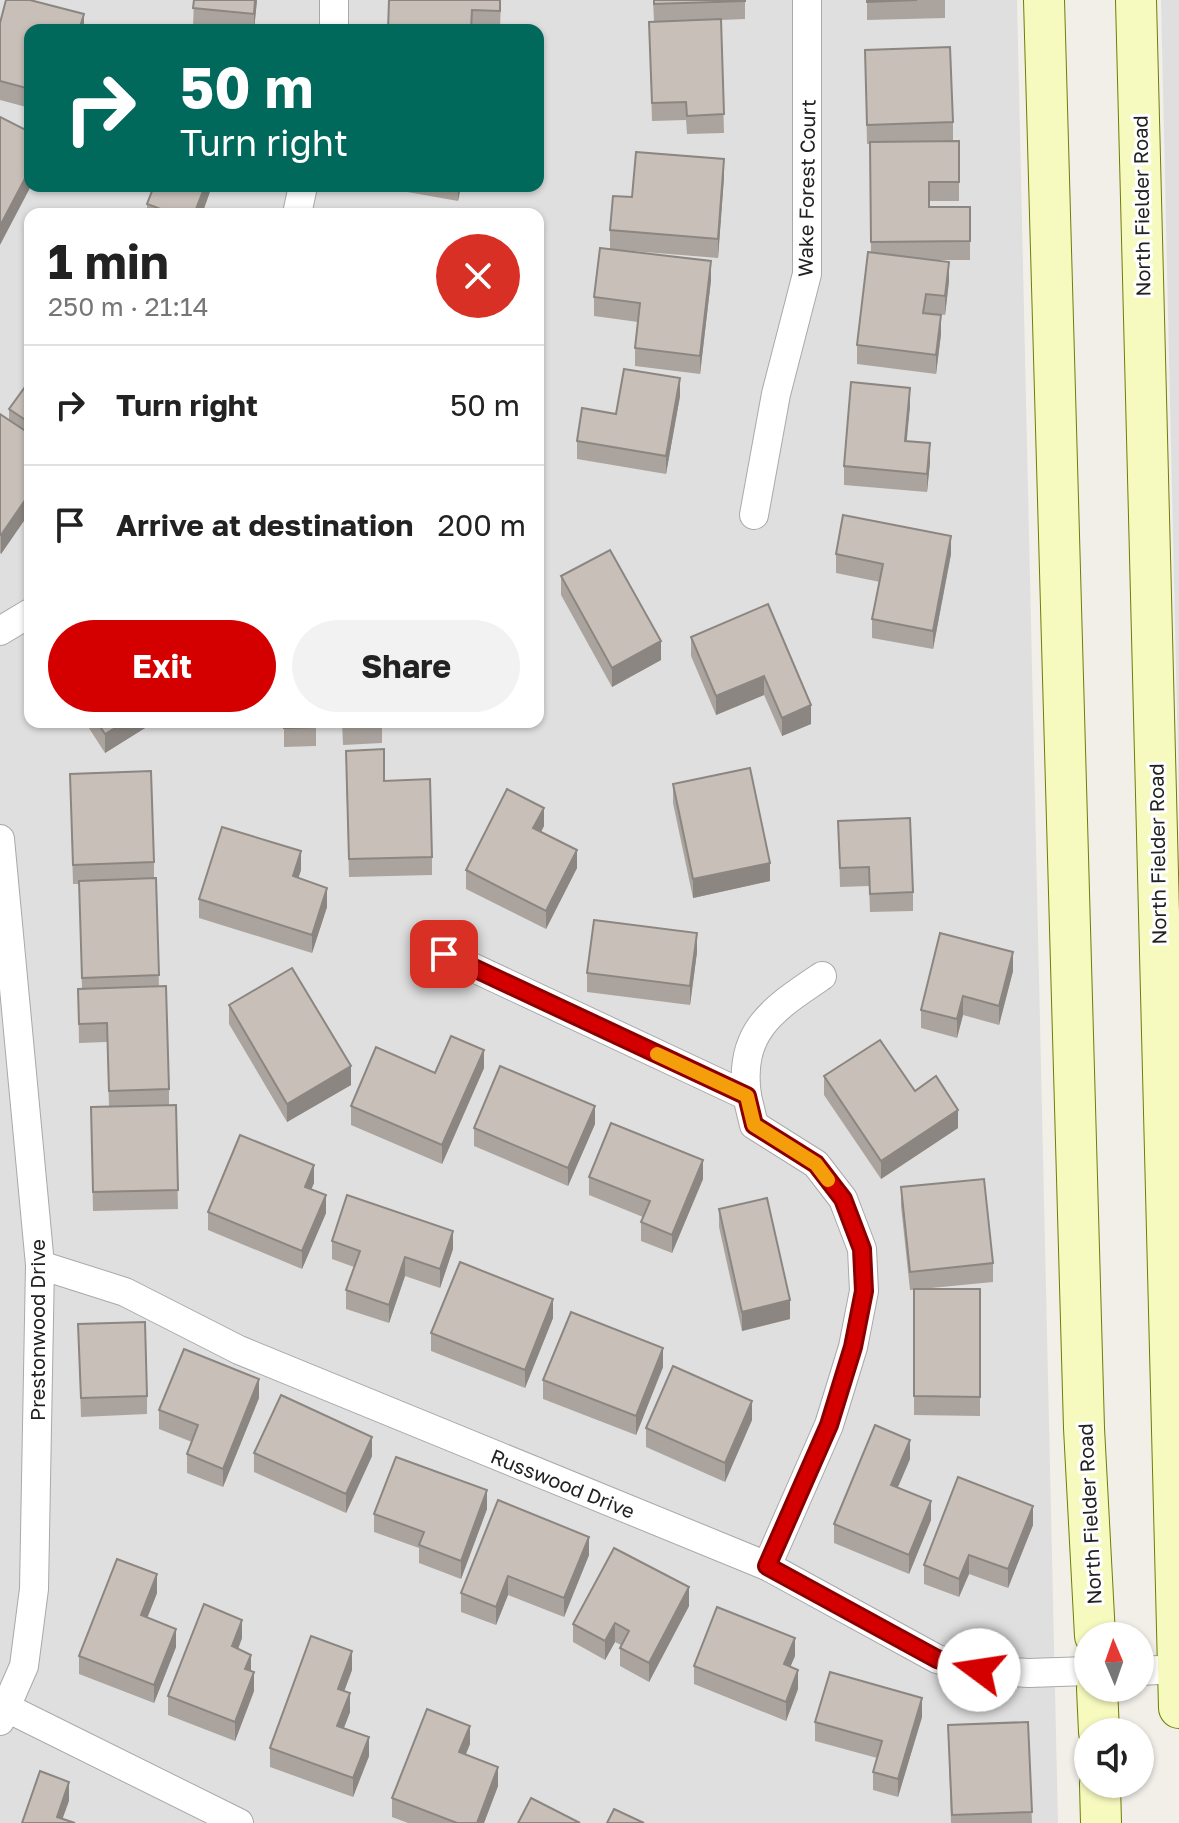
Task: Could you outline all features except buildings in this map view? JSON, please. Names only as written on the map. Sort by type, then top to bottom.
[{"type":"main road","name":"North Fielder Road","points":[[1044,0],[1084,1428],[1094,1622]]},
{"type":"main road","name":"North Fielder Road","points":[[1136,0],[1166,1683]]},
{"type":"main road","points":[[1100,1798],[1101,1823]]},
{"type":"street","points":[[334,0],[334,24]]},
{"type":"street","name":"Wake Forest Court","points":[[754,515],[776,394],[807,274],[807,0]]},
{"type":"street","points":[[0,631],[24,617]]},
{"type":"street","name":"Prestonwood Drive","points":[[0,839],[40,1265],[34,1589],[24,1666],[3,1715]]},
{"type":"street","points":[[444,954],[747,1096]]},
{"type":"street","points":[[767,1566],[829,1425],[853,1347],[864,1291],[862,1249],[843,1199],[816,1164],[754,1125],[744,1074],[747,1054],[759,1028],[776,1007],[822,976]]},
{"type":"street","name":"Russwood Drive","points":[[40,1265],[125,1292],[239,1350],[767,1566],[937,1659],[979,1670],[1074,1671]]},
{"type":"street","points":[[3,1715],[239,1823]]},
{"type":"shaded area","points":[[0,0],[1017,0],[1058,1823],[0,1823]]},
{"type":"shaded area","points":[[1161,0],[1179,0],[1179,803]]},
{"type":"slow traffic","points":[[657,1054],[747,1096],[754,1125],[816,1164],[828,1180]]},
{"type":"route","points":[[444,954],[747,1096],[754,1125],[816,1164],[843,1199],[862,1249],[864,1291],[853,1347],[829,1425],[767,1566],[937,1659],[979,1670]]}]
